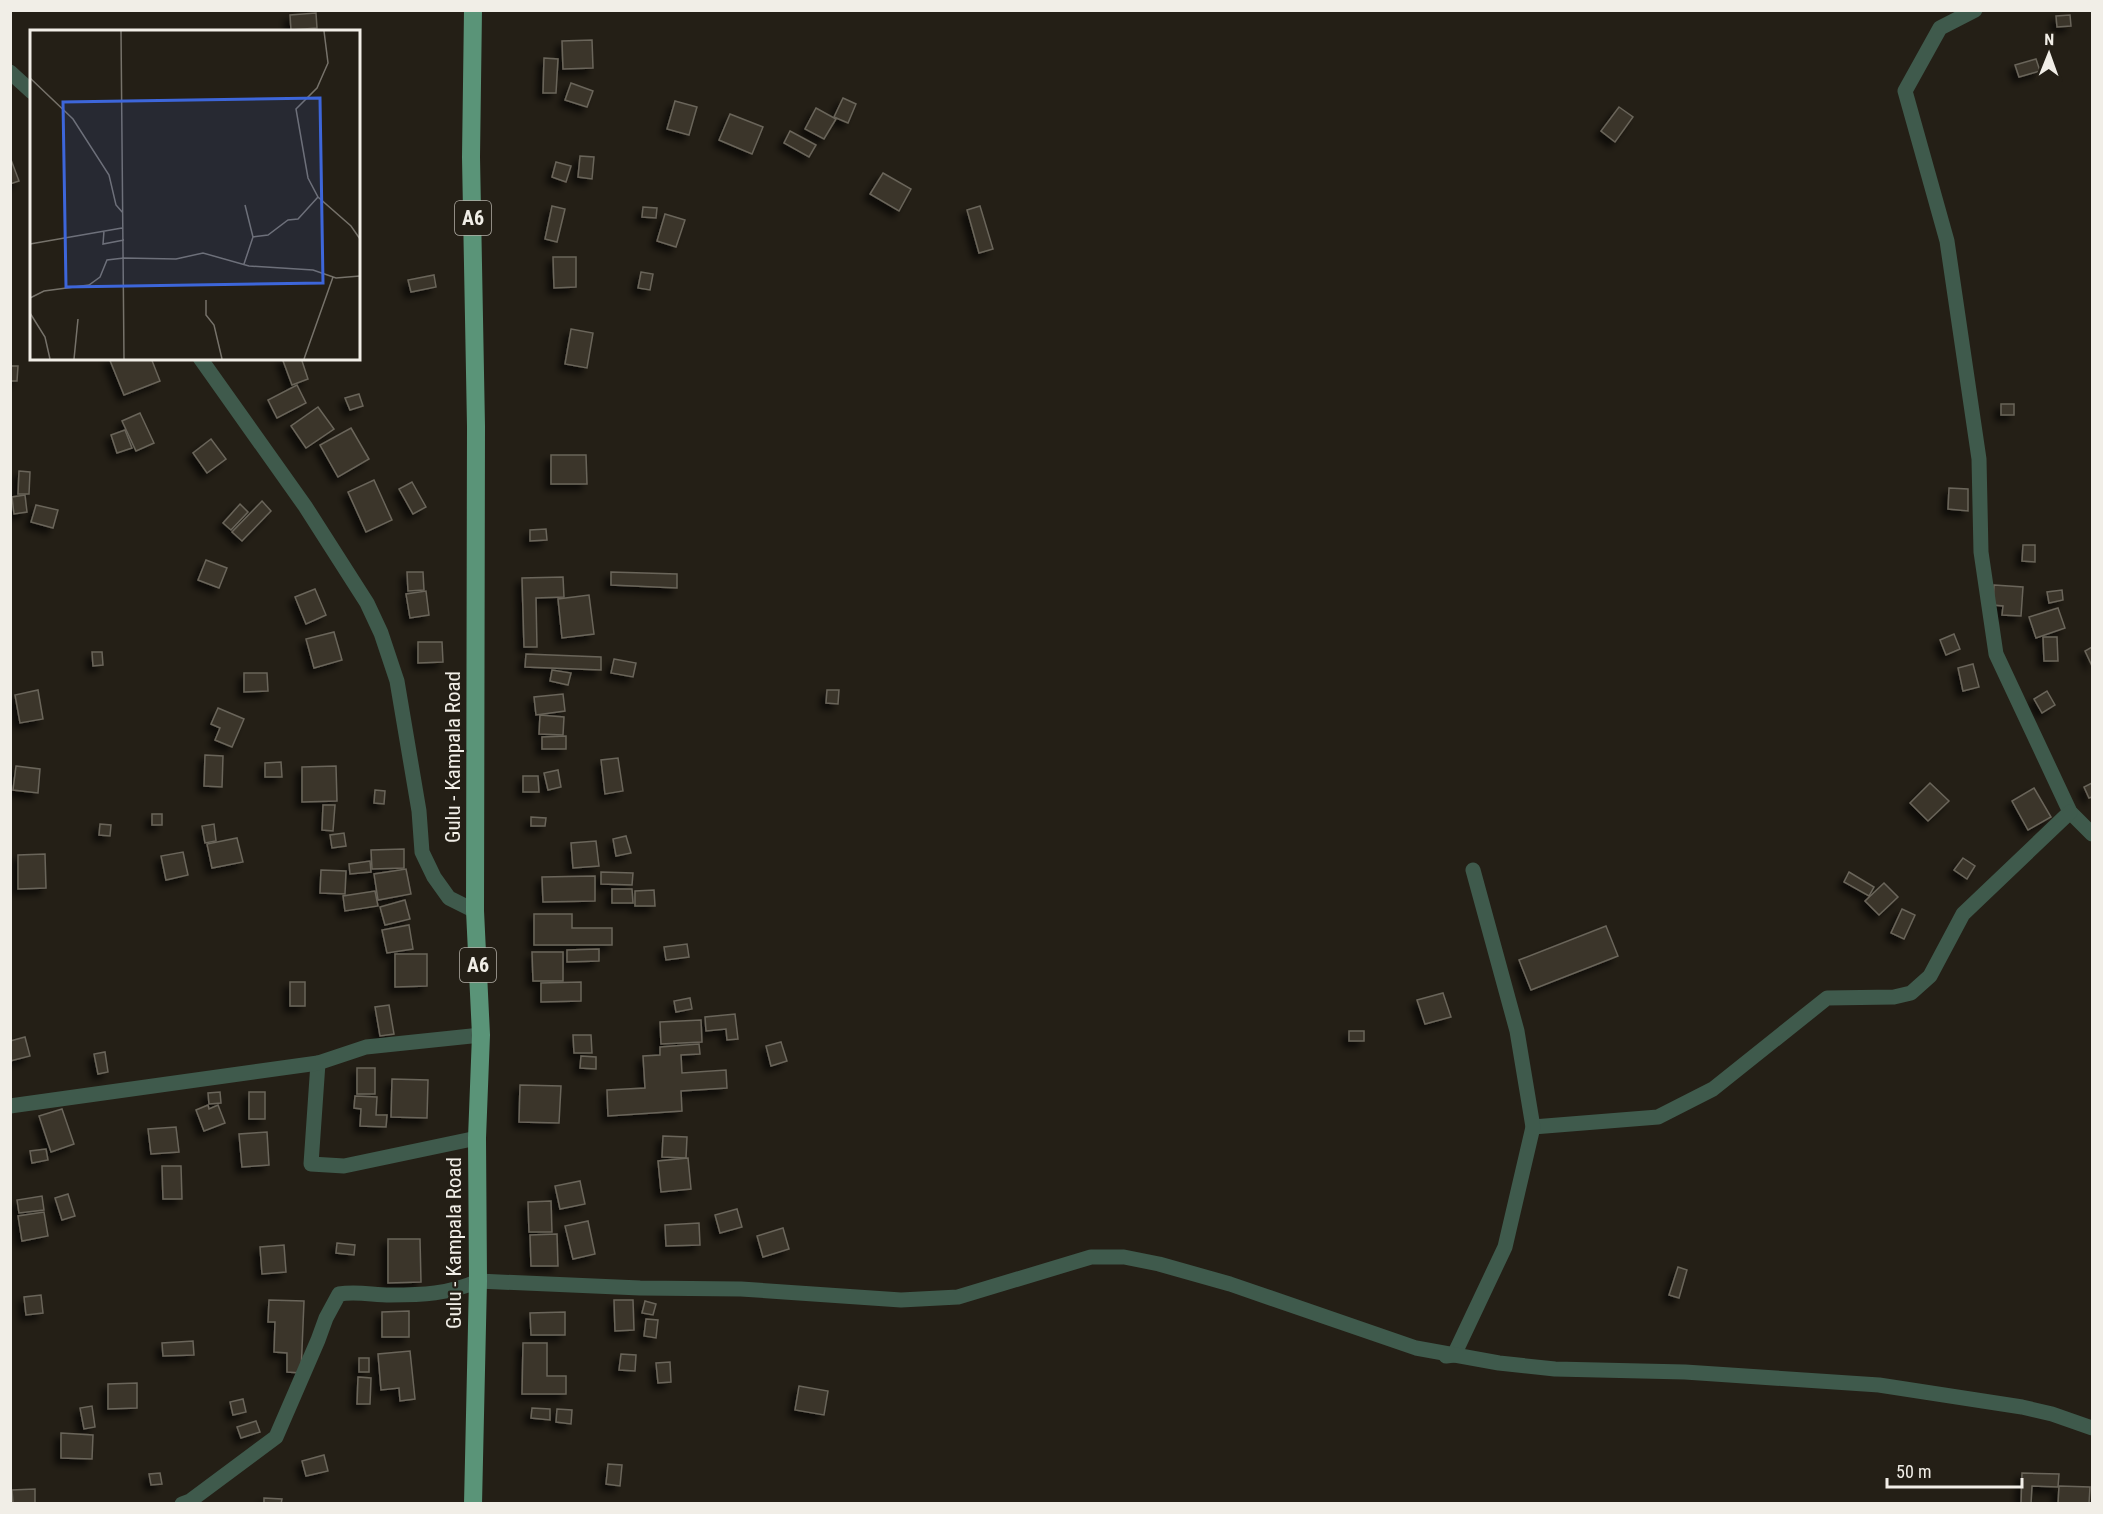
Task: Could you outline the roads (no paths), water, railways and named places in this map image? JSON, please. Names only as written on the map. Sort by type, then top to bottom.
[{"type":"main road","name":"Gulu - Kampala Road","points":[[472,1503],[478,1281],[477,1138],[480,1035],[476,911],[476,426],[471,157],[473,10]]},
{"type":"street","points":[[1975,10],[1940,28],[1905,91],[1947,241],[1979,459],[1981,552],[1996,654],[2070,812],[2092,834]]},
{"type":"street","points":[[10,72],[30,90]]},
{"type":"street","points":[[201,360],[305,506],[367,603],[381,633],[397,681],[419,811],[422,852],[434,877],[449,898],[476,911]]},
{"type":"street","points":[[1533,1127],[1658,1117],[1713,1089],[1827,998],[1894,998],[1911,993],[1930,976],[1963,914],[2070,812]]},
{"type":"street","points":[[1450,1356],[1505,1247],[1533,1127],[1517,1031],[1473,870]]},
{"type":"street","points":[[10,1106],[318,1063],[366,1047],[480,1035]]},
{"type":"street","points":[[318,1063],[311,1164],[344,1166],[477,1138]]},
{"type":"street","points":[[182,1503],[190,1501],[276,1437],[326,1317],[339,1294],[356,1292],[388,1295],[437,1293],[458,1290],[478,1281],[640,1288],[741,1289],[901,1300],[958,1297],[1090,1257],[1124,1257],[1159,1264],[1230,1284],[1302,1311],[1416,1348],[1450,1356],[1555,1369],[1685,1372],[1879,1385],[2022,1407],[2052,1414],[2092,1428]]}]
